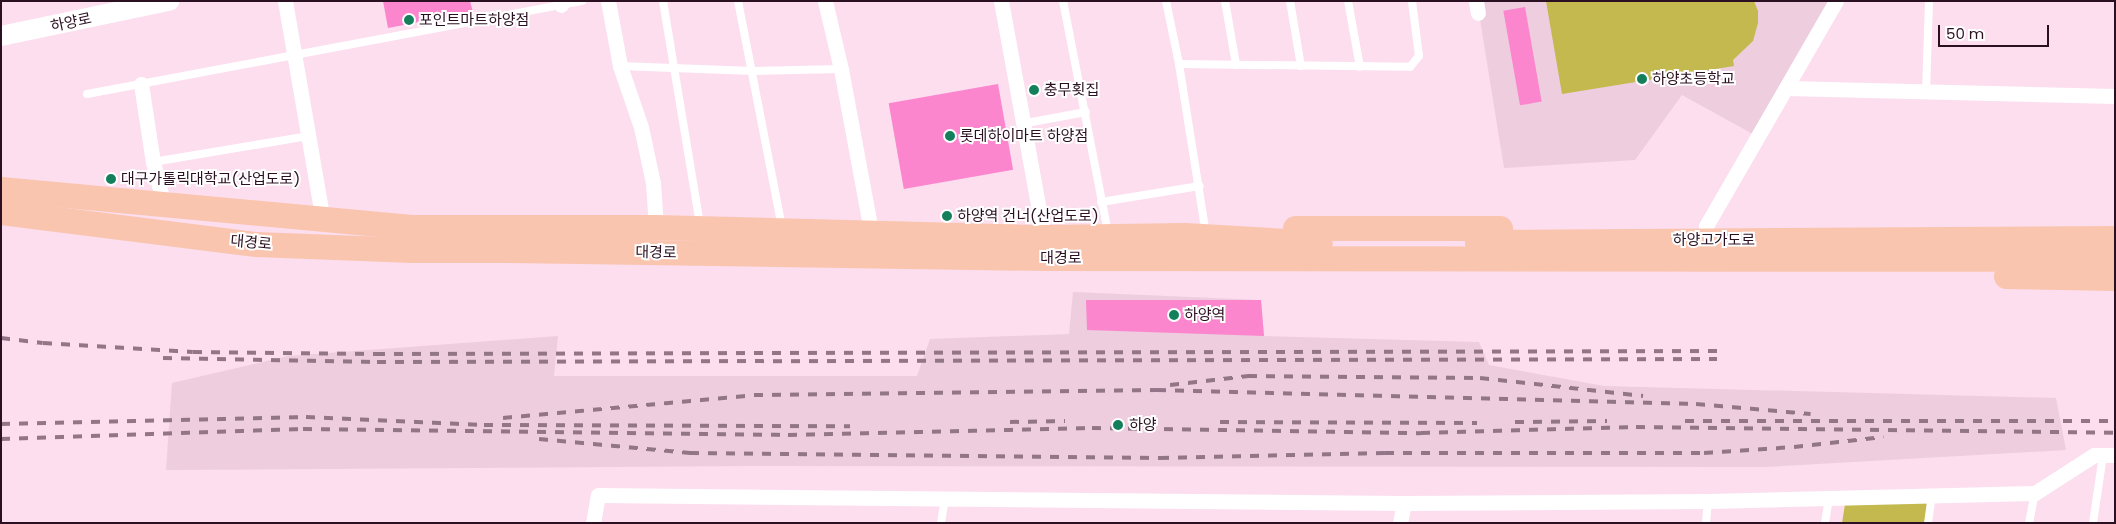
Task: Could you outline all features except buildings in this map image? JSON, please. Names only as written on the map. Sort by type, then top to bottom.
[{"type":"main road","name":"대경로","points":[[1,189],[164,206],[411,227],[656,227],[871,231],[1045,247],[1247,258],[1312,251]]},
{"type":"main road","name":"대경로","points":[[1,212],[265,244],[412,250],[1045,247],[1109,236],[1196,232],[1312,251]]},
{"type":"main road","points":[[1196,232],[1227,227],[1388,230],[1706,226],[2115,227]]},
{"type":"main road","name":"하양고가도로","points":[[1312,251],[2115,238]]},
{"type":"main road","name":"하양고가도로","points":[[1312,251],[2115,259]]},
{"type":"main road","points":[[1247,258],[1288,268],[1382,274],[1895,274],[2115,278]]},
{"type":"street","name":"하양로","points":[[1,36],[169,1]]},
{"type":"street","points":[[285,1],[322,220]]},
{"type":"street","points":[[608,1],[620,66],[641,127],[653,183],[656,227]]},
{"type":"street","points":[[825,1],[841,69],[871,231]]},
{"type":"street","points":[[1001,1],[1021,124],[1045,247]]},
{"type":"street","points":[[1706,226],[1836,1]]},
{"type":"street","points":[[141,84],[153,162],[164,206]]},
{"type":"street","points":[[1786,88],[2115,96]]},
{"type":"street","points":[[593,523],[598,495],[1404,503],[1708,501],[2034,493],[2104,455]]},
{"type":"street","points":[[1400,523],[1404,503]]},
{"type":"lane","points":[[88,94],[560,3],[582,1]]},
{"type":"lane","points":[[664,1],[701,229]]},
{"type":"lane","points":[[738,1],[782,229]]},
{"type":"lane","points":[[1063,1],[1109,236]]},
{"type":"lane","points":[[1166,1],[1200,186],[1196,232]]},
{"type":"lane","points":[[1225,1],[1236,65]]},
{"type":"lane","points":[[1290,1],[1301,66]]},
{"type":"lane","points":[[1348,1],[1360,67]]},
{"type":"lane","points":[[1179,64],[1410,68],[1419,56],[1412,1]]},
{"type":"lane","points":[[1926,92],[1929,1]]},
{"type":"lane","points":[[620,66],[753,71],[841,69]]},
{"type":"lane","points":[[1021,124],[1086,112]]},
{"type":"lane","points":[[153,162],[308,136]]},
{"type":"lane","points":[[1101,202],[1200,186]]},
{"type":"lane","points":[[2093,523],[2104,455]]},
{"type":"lane","points":[[2029,523],[2034,493]]},
{"type":"lane","points":[[1928,523],[1932,495]]},
{"type":"lane","points":[[941,523],[945,498]]},
{"type":"lane","points":[[1825,523],[1828,498]]},
{"type":"lane","points":[[1706,523],[1708,501]]},
{"type":"shaded area","name":"하양초등학교","points":[[1477,1],[1839,1],[1760,138],[1682,95],[1635,160],[1504,168]]},
{"type":"shaded area","points":[[1546,1],[1754,1],[1758,11],[1758,23],[1753,41],[1733,60],[1734,66],[1562,94]]},
{"type":"shaded area","points":[[1073,292],[1261,300],[1264,336],[1479,342],[1489,365],[1604,386],[2056,398],[2066,450],[1766,467],[746,466],[166,470],[172,383],[288,356],[558,336],[554,376],[917,376],[930,339],[1069,334]]},
{"type":"shaded area","points":[[1932,495],[1928,523],[1842,523],[1846,498]]},
{"type":"railway","points":[[1,338],[43,343],[193,352],[376,354],[1718,351]]},
{"type":"railway","points":[[163,358],[377,362],[1717,359]]},
{"type":"railway","points":[[1170,385],[1248,376],[1480,378],[1643,396]]},
{"type":"railway","points":[[503,418],[754,395],[1157,390],[1696,404],[1811,414]]},
{"type":"railway","points":[[1,424],[306,417],[484,425],[850,426]]},
{"type":"railway","points":[[1010,422],[1065,421]]},
{"type":"railway","points":[[1515,422],[1607,421]]},
{"type":"railway","points":[[1685,421],[2115,421]]},
{"type":"railway","points":[[1220,422],[1477,423]]},
{"type":"railway","points":[[1,439],[303,429],[788,435],[1092,428],[1421,433],[1636,427],[2115,433]]},
{"type":"railway","points":[[539,439],[690,453],[1160,458],[1385,453],[1704,453],[1794,447],[1883,437]]},
{"type":"place","name":"포인트마트하양점","points":[[409,20]]},
{"type":"place","name":"하양초등학교","points":[[1642,79]]},
{"type":"place","name":"충무횟집","points":[[1034,90]]},
{"type":"place","name":"롯데하이마트 하양점","points":[[950,136]]},
{"type":"place","name":"대구가톨릭대학교(산업도로)","points":[[111,179]]},
{"type":"place","name":"하양역 건너(산업도로)","points":[[947,216]]},
{"type":"place","name":"하양역","points":[[1174,315]]},
{"type":"place","name":"하양","points":[[1118,425]]}]
